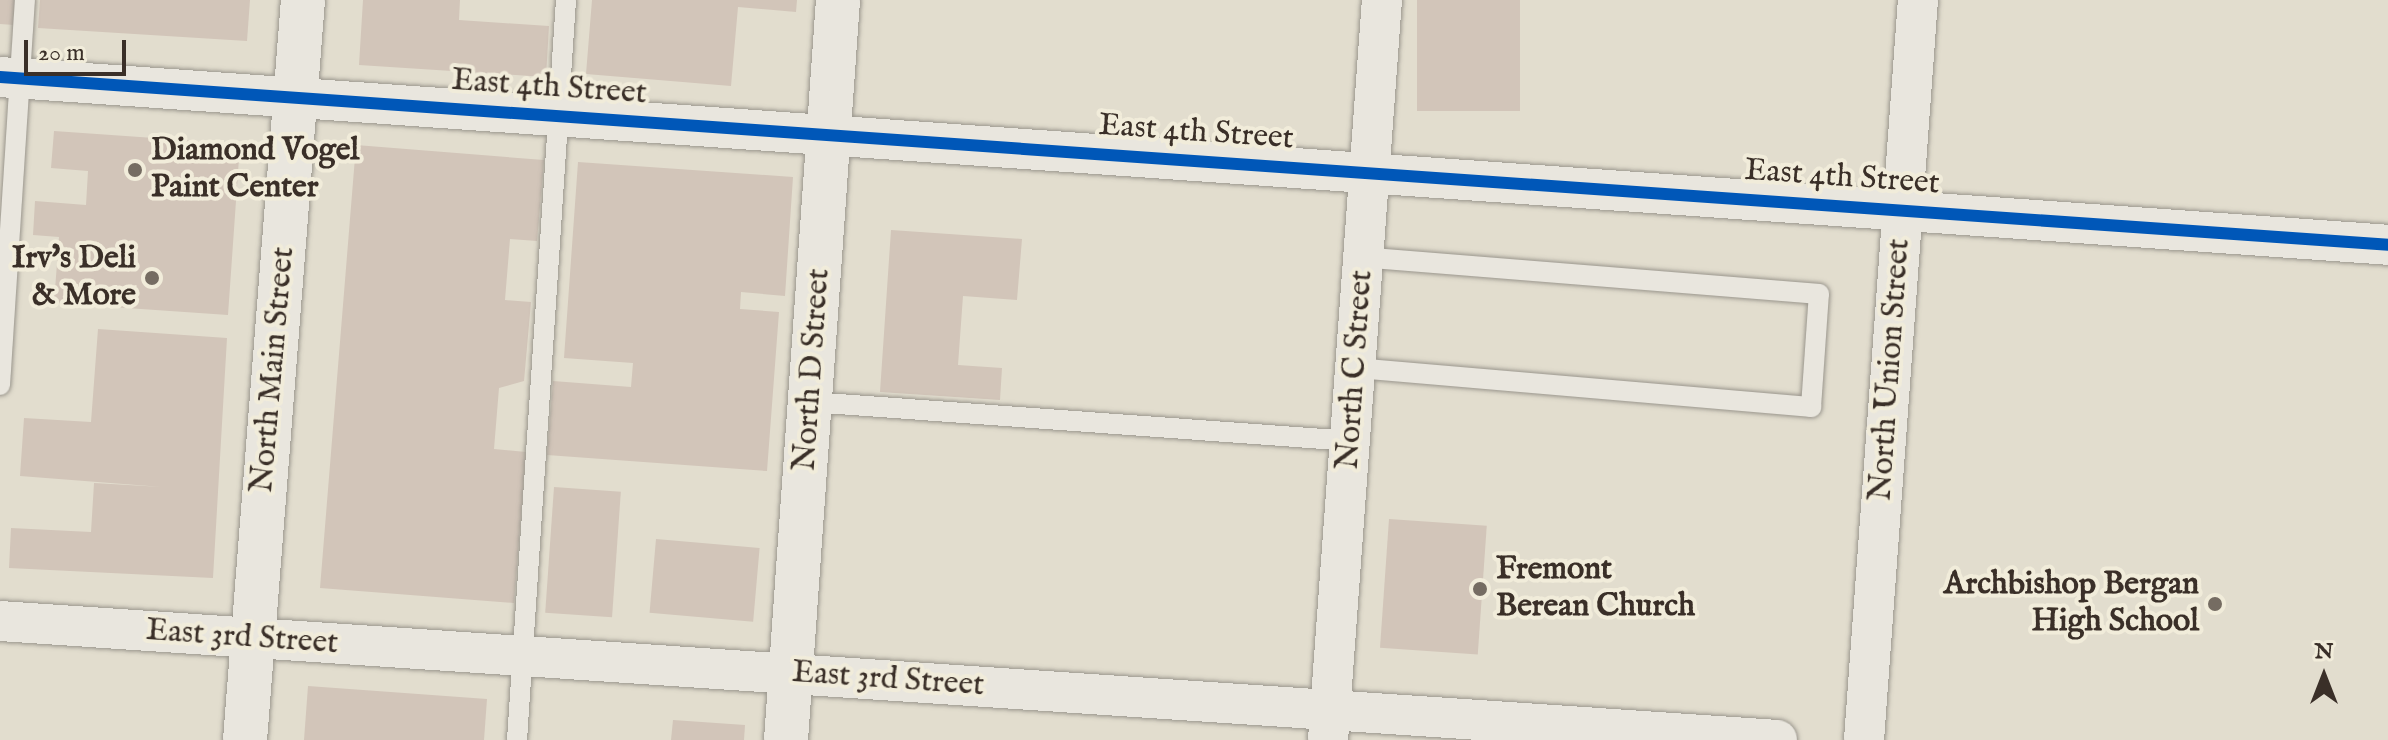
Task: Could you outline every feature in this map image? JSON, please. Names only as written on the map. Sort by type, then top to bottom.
[{"type":"main road","name":"North Main Street","points":[[245,740],[303,0]]},
{"type":"main road","name":"North D Street","points":[[786,740],[838,0]]},
{"type":"street","name":"North C Street","points":[[1329,725],[1382,0]]},
{"type":"street","name":"North Union Street","points":[[1864,740],[1918,0]]},
{"type":"street","name":"East 4th Street","points":[[10,77],[2388,245]]},
{"type":"street","name":"East 3rd Street","points":[[0,621],[791,673],[1329,725],[1777,740]]},
{"type":"lane","points":[[0,385],[10,77],[25,0]]},
{"type":"lane","points":[[517,740],[566,0]]},
{"type":"lane","points":[[1356,368],[1811,407],[1819,294],[1364,257]]},
{"type":"lane","points":[[811,402],[1351,441]]},
{"type":"building","points":[[0,0],[16,0],[14,25],[0,24]]},
{"type":"building","points":[[40,0],[250,0],[247,41],[38,28]]},
{"type":"building","points":[[363,0],[460,0],[459,20],[549,26],[546,77],[359,65]]},
{"type":"building","points":[[592,0],[797,0],[796,12],[738,7],[731,86],[586,74]]},
{"type":"building","points":[[1417,0],[1520,0],[1520,111],[1417,111]]},
{"type":"building","points":[[54,131],[240,144],[228,315],[54,303],[59,237],[33,235],[35,201],[86,205],[88,171],[51,168]]},
{"type":"building","points":[[356,145],[544,160],[537,241],[510,239],[505,300],[531,302],[524,381],[499,388],[494,449],[526,452],[514,603],[320,588]]},
{"type":"building","points":[[578,162],[793,177],[785,296],[741,292],[740,309],[779,312],[767,471],[547,455],[553,381],[631,387],[633,363],[564,358]]},
{"type":"building","points":[[891,230],[1022,239],[1017,300],[963,296],[958,365],[1002,368],[1000,400],[880,392]]},
{"type":"building","points":[[98,329],[227,338],[213,578],[9,568],[11,528],[91,532],[94,483],[162,487],[20,476],[24,418],[91,422]]},
{"type":"building","points":[[554,487],[621,492],[612,617],[545,613]]},
{"type":"building","points":[[1389,519],[1487,526],[1478,655],[1380,648]]},
{"type":"building","points":[[656,539],[760,548],[753,622],[650,613]]},
{"type":"building","points":[[308,686],[487,699],[484,740],[304,740]]},
{"type":"building","points":[[673,720],[745,725],[744,740],[671,740]]},
{"type":"cycle path","points":[[0,77],[2388,245]]},
{"type":"place","name":"Diamond Vogel Paint Center","points":[[135,170]]},
{"type":"place","name":"Irv's Deli & More","points":[[152,278]]},
{"type":"place","name":"Fremont Berean Church","points":[[1480,589]]},
{"type":"place","name":"Archbishop Bergan High School","points":[[2215,604]]}]
